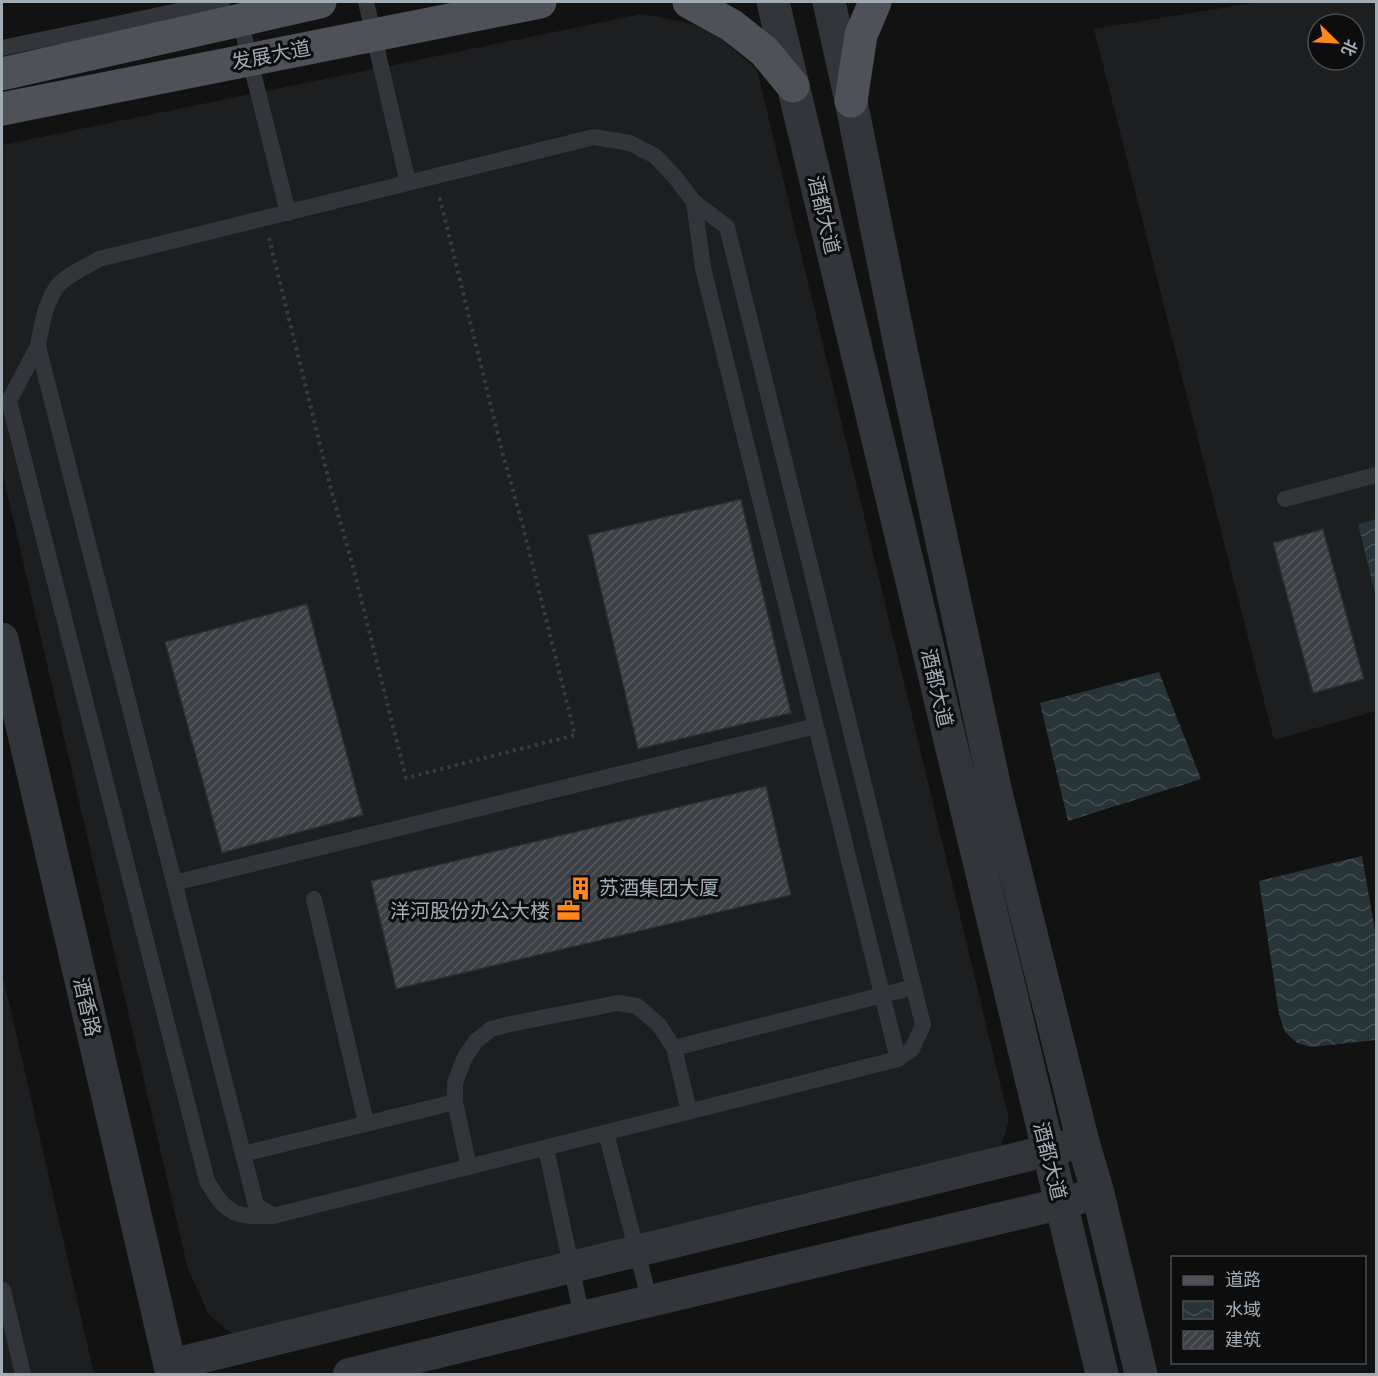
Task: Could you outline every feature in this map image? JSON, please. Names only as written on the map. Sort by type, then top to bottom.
[{"type":"main road","name":"发展大道","points":[[2,74],[231,10],[320,2]]},
{"type":"main road","name":"发展大道","points":[[2,109],[540,2]]},
{"type":"main road","points":[[689,2],[731,25],[764,51],[793,86]]},
{"type":"main road","points":[[850,101],[861,35],[875,2]]},
{"type":"street","name":"酒都大道","points":[[773,2],[1102,1374]]},
{"type":"street","name":"酒都大道","points":[[829,2],[904,367],[996,793],[1083,1142],[1098,1193],[1141,1374]]},
{"type":"street","name":"酒香路","points":[[2,639],[171,1370]]},
{"type":"street","points":[[171,1370],[572,1267],[1083,1142]]},
{"type":"street","points":[[349,1374],[1098,1193]]},
{"type":"lane","points":[[366,2],[408,183]]},
{"type":"lane","points":[[2,48],[231,10],[250,59],[288,213]]},
{"type":"lane","points":[[594,137],[630,143],[655,156],[694,202],[727,227],[923,1025],[912,1048],[898,1059],[273,1216],[247,1216],[232,1211],[219,1200],[207,1181],[9,401],[38,346],[44,314],[56,288],[72,274],[99,259],[435,177],[594,137]]},
{"type":"lane","points":[[694,202],[703,268],[898,1059]]},
{"type":"lane","points":[[38,346],[256,1205],[273,1216]]},
{"type":"lane","points":[[1285,499],[1377,475]]},
{"type":"lane","points":[[174,884],[816,726]]},
{"type":"lane","points":[[314,899],[366,1123]]},
{"type":"lane","points":[[674,1048],[914,987]]},
{"type":"lane","points":[[469,1167],[454,1102],[454,1082],[465,1057],[476,1041],[491,1029],[500,1026],[618,1003],[637,1006],[659,1025],[674,1048],[689,1111]]},
{"type":"lane","points":[[243,1154],[454,1102]]},
{"type":"lane","points":[[606,1133],[650,1302]]},
{"type":"lane","points":[[546,1148],[582,1317]]},
{"type":"lane","points":[[2,1288],[23,1374]]},
{"type":"path","points":[[264,219],[406,778],[575,735],[435,177]]},
{"type":"shaded area","points":[[1259,2],[1376,2],[1376,711],[1274,740],[1094,29]]},
{"type":"shaded area","points":[[642,14],[712,30],[757,70],[1009,1120],[1001,1146],[234,1335],[209,1315],[188,1269],[2,471],[2,145]]},
{"type":"shaded area","points":[[2,972],[94,1374],[2,1374]]},
{"type":"water","points":[[1376,519],[1376,597],[1358,524]]},
{"type":"water","points":[[1159,672],[1201,779],[1068,821],[1040,703]]},
{"type":"water","points":[[1362,856],[1376,936],[1376,1040],[1311,1047],[1297,1043],[1285,1032],[1279,1014],[1259,881]]},
{"type":"building","points":[[741,499],[791,713],[638,749],[588,535]]},
{"type":"building","points":[[1323,529],[1364,679],[1313,693],[1273,543]]},
{"type":"building","points":[[307,604],[363,815],[222,853],[165,642]]},
{"type":"building","name":"苏酒集团大厦","points":[[766,786],[791,895],[396,989],[371,881]]},
{"type":"place","name":"苏酒集团大厦","points":[[581,888]]},
{"type":"place","name":"洋河股份办公大楼","points":[[568,911]]}]
